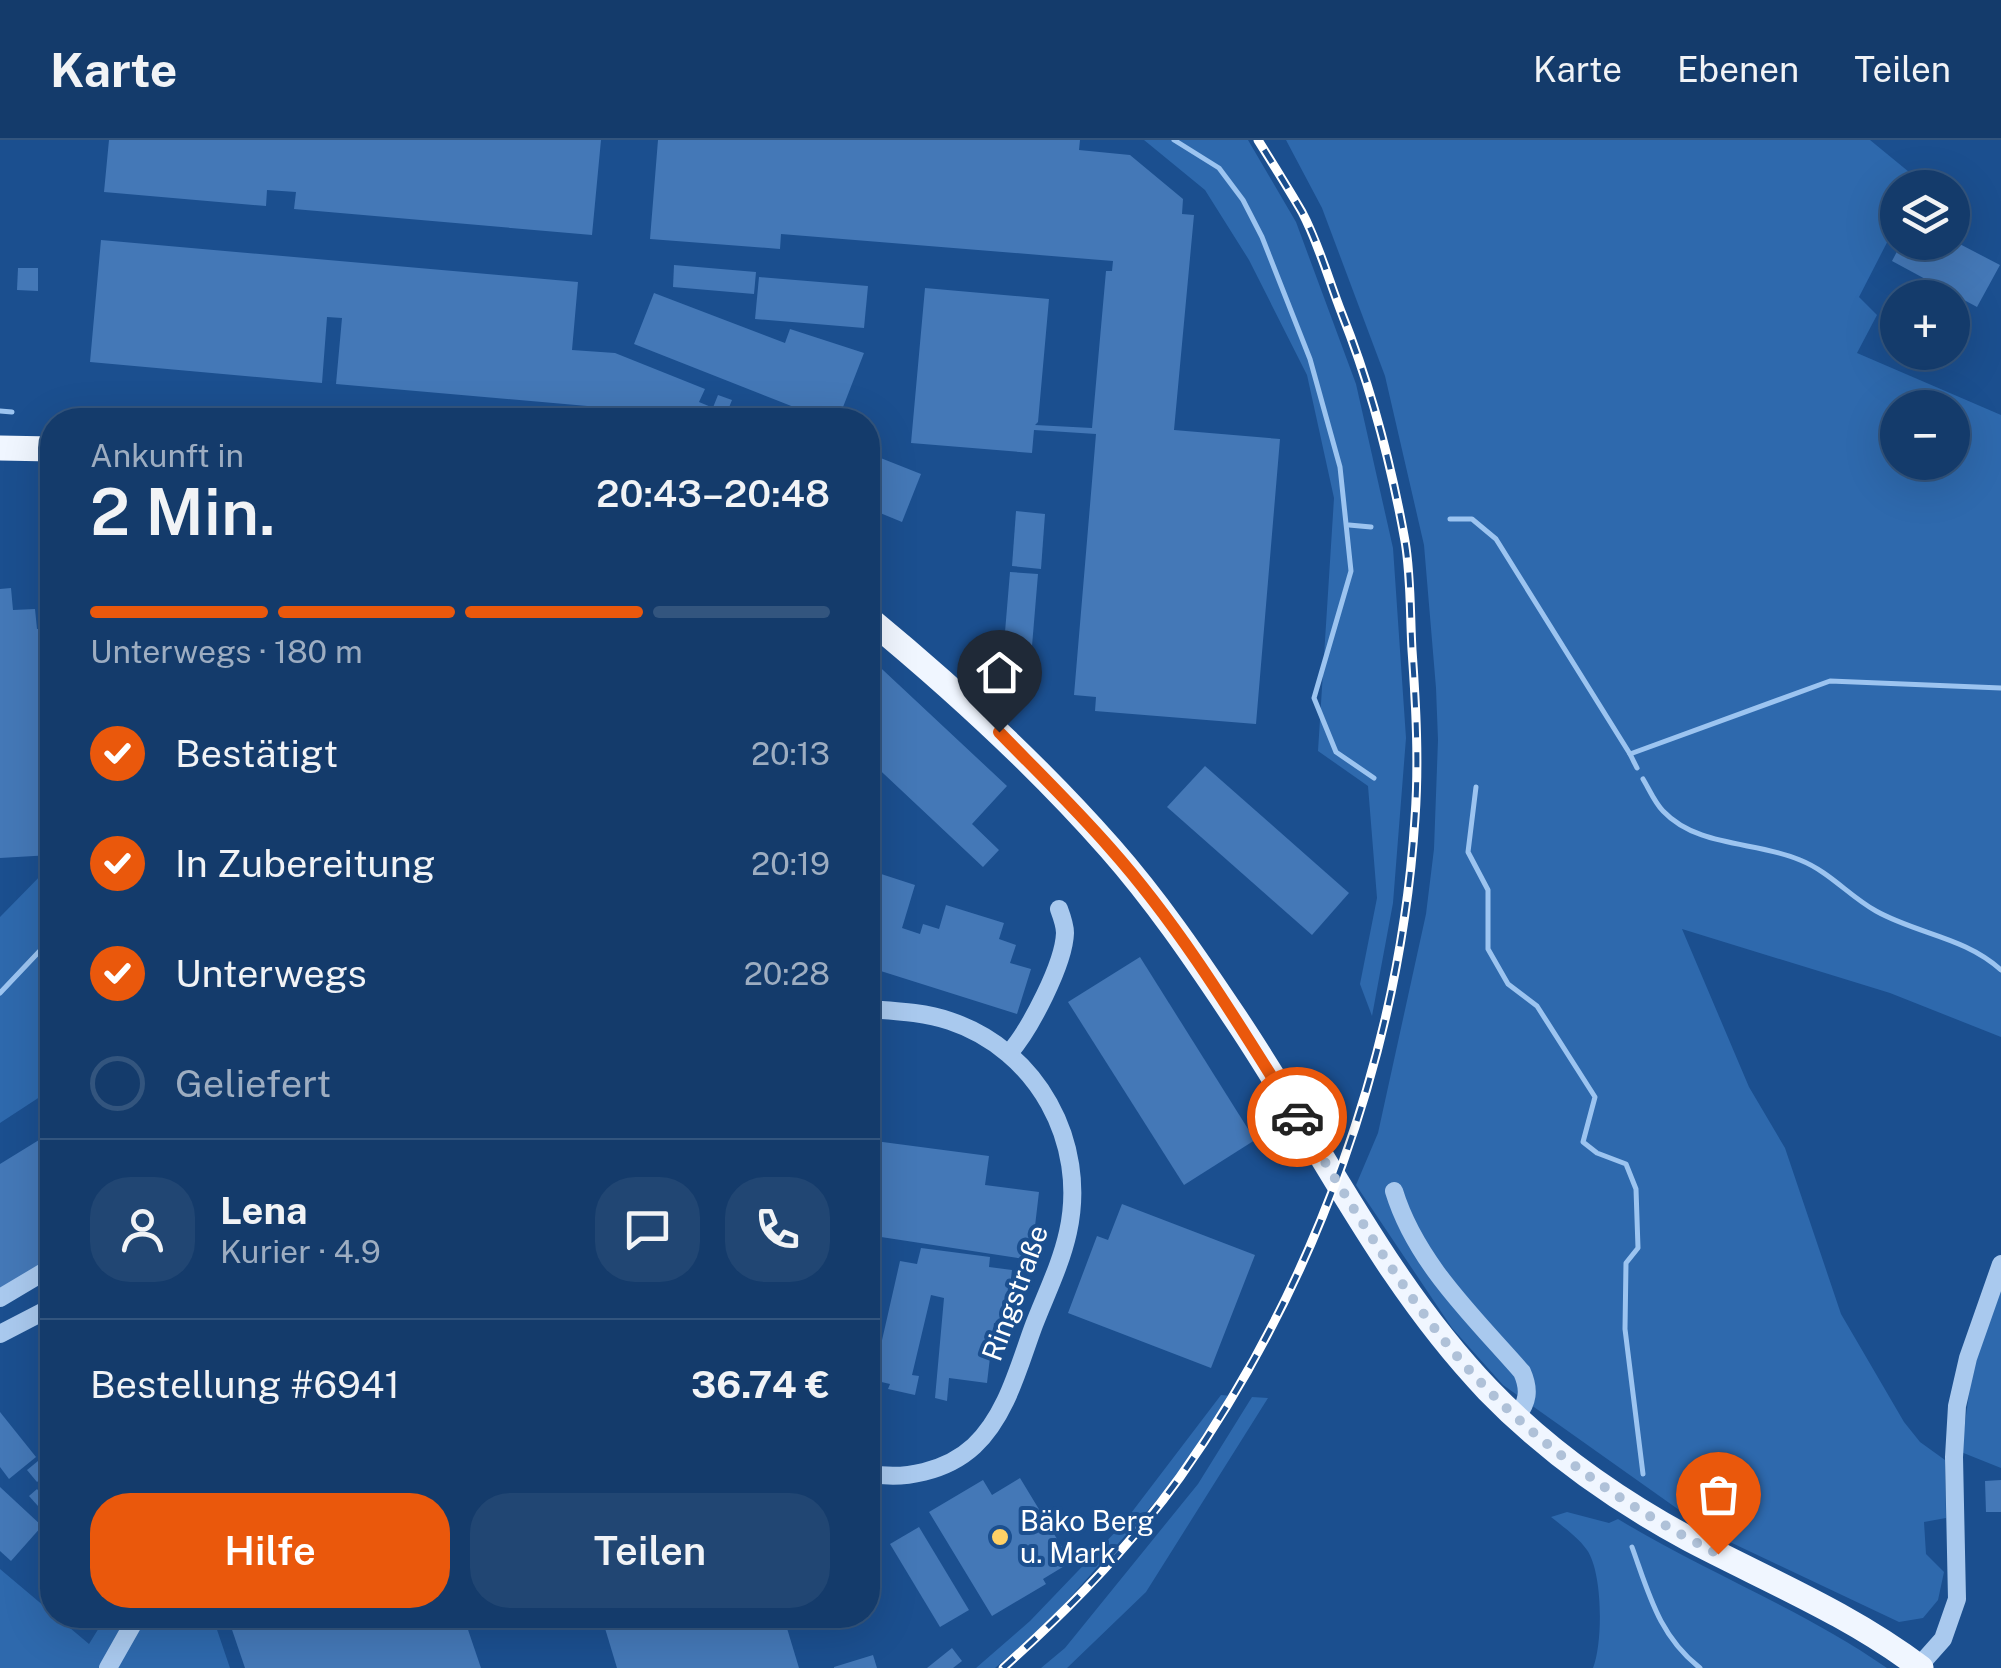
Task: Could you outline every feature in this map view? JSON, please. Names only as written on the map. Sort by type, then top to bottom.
[{"type":"main road","points":[[0,448],[40,450]]},
{"type":"main road","points":[[880,628],[999,732],[1142,886],[1235,1017],[1382,1254],[1463,1363],[1516,1418],[1593,1480],[1644,1514],[1869,1632],[1920,1667]]},
{"type":"street","points":[[1010,1052],[1032,1022],[1063,948],[1065,929],[1060,910]]},
{"type":"street","name":"Ringstraße","points":[[880,1011],[948,1020],[978,1032],[1010,1052],[1039,1087],[1056,1117],[1070,1157],[1072,1210],[1062,1254],[1007,1395],[985,1434],[970,1450],[915,1474],[880,1474]]},
{"type":"street","points":[[1394,1191],[1400,1213],[1455,1298],[1522,1372],[1526,1404],[1516,1418]]},
{"type":"street","points":[[1920,1667],[1943,1639],[1957,1599],[1957,1406],[1968,1358],[2001,1264]]},
{"type":"street","points":[[0,1298],[40,1275]]},
{"type":"street","points":[[0,1309],[6,1331],[40,1313]]},
{"type":"street","points":[[108,1668],[131,1628]]},
{"type":"shaded area","points":[[1144,140],[1248,140],[1296,222],[1356,384],[1393,548],[1406,738],[1393,903],[1372,1016],[1360,984],[1377,898],[1368,786],[1318,751],[1334,498],[1307,375],[1249,260],[1205,190]]},
{"type":"shaded area","points":[[1286,140],[1870,140],[1907,170],[1880,170],[1880,256],[1859,297],[1877,315],[1857,353],[1880,363],[1880,370],[1896,370],[1943,390],[1880,390],[1880,480],[1970,480],[1970,402],[2001,415],[2001,1037],[1890,993],[1682,929],[1749,1087],[1785,1148],[1841,1314],[1904,1422],[1920,1442],[1945,1460],[1946,1518],[1924,1522],[1926,1554],[1944,1572],[1938,1600],[1923,1618],[1899,1622],[1713,1534],[1503,1385],[1452,1328],[1356,1185],[1378,1133],[1426,914],[1434,849],[1438,740],[1424,545],[1385,376],[1322,208]]},
{"type":"shaded area","points":[[40,876],[40,1097],[0,1123],[0,917]]},
{"type":"shaded area","points":[[2001,1282],[2001,1468],[1961,1452],[1972,1372]]},
{"type":"shaded area","points":[[1221,1395],[1232,1396],[1180,1474],[1044,1627],[995,1668],[976,1668],[1030,1621],[1122,1525]]},
{"type":"shaded area","points":[[1252,1397],[1268,1398],[1146,1592],[1067,1668],[1041,1668],[1065,1648],[1198,1484]]},
{"type":"shaded area","points":[[1567,1512],[1609,1523],[1618,1519],[1821,1627],[1887,1668],[1593,1668],[1600,1626],[1599,1591],[1587,1550],[1551,1517]]},
{"type":"shaded area","points":[[0,1569],[40,1603],[40,1628],[70,1628],[89,1644],[99,1628],[216,1628],[230,1668],[0,1668]]},
{"type":"building","points":[[109,140],[601,140],[592,235],[294,209],[296,192],[267,190],[266,206],[104,192]]},
{"type":"building","points":[[658,140],[1080,140],[1079,150],[1130,155],[1183,199],[1182,214],[1194,215],[1174,430],[1280,439],[1256,724],[1095,711],[1096,697],[1074,695],[1096,434],[1034,430],[1032,453],[911,443],[925,288],[1049,299],[1035,425],[1092,428],[1106,271],[1112,271],[1113,261],[781,234],[780,249],[650,239]]},
{"type":"building","points":[[101,240],[578,282],[572,350],[615,353],[705,389],[699,402],[711,407],[610,408],[336,384],[342,318],[327,317],[322,383],[90,362]]},
{"type":"building","points":[[1970,249],[2000,265],[1977,307],[1970,303],[1970,280],[1927,280],[1892,261],[1970,260]]},
{"type":"building","points":[[674,265],[756,272],[754,294],[673,287]]},
{"type":"building","points":[[18,268],[38,268],[38,291],[17,290]]},
{"type":"building","points":[[759,277],[868,286],[864,328],[755,319]]},
{"type":"building","points":[[654,293],[785,343],[790,329],[864,353],[843,408],[797,408],[634,344]]},
{"type":"building","points":[[718,395],[732,400],[729,408],[713,408]]},
{"type":"building","points":[[880,458],[921,474],[902,522],[880,513]]},
{"type":"building","points":[[1016,511],[1045,514],[1041,569],[1012,566]]},
{"type":"building","points":[[1010,572],[1038,574],[1032,646],[1004,644]]},
{"type":"building","points":[[11,588],[13,610],[35,609],[40,629],[40,856],[0,858],[0,589]]},
{"type":"building","points":[[880,667],[1007,786],[972,824],[999,850],[983,867],[880,770]]},
{"type":"building","points":[[1205,766],[1349,893],[1312,935],[1167,807]]},
{"type":"building","points":[[880,874],[915,885],[902,928],[920,934],[923,924],[939,929],[946,905],[1004,923],[999,939],[1016,945],[1010,963],[1031,969],[1017,1014],[880,971]]},
{"type":"building","points":[[1140,957],[1255,1140],[1184,1185],[1068,1002]]},
{"type":"building","points":[[40,1139],[40,1267],[0,1289],[0,1164]]},
{"type":"building","points":[[880,1142],[989,1156],[985,1185],[1039,1192],[1031,1260],[880,1237]]},
{"type":"building","points":[[1122,1204],[1255,1255],[1211,1368],[1068,1313],[1097,1236],[1108,1240]]},
{"type":"building","points":[[921,1248],[990,1257],[989,1267],[1012,1270],[1005,1325],[994,1323],[987,1383],[949,1378],[947,1401],[935,1398],[944,1298],[931,1295],[912,1375],[919,1376],[915,1395],[888,1389],[890,1384],[880,1382],[880,1349],[900,1261],[917,1264]]},
{"type":"building","points":[[0,1412],[36,1457],[9,1479],[0,1467]]},
{"type":"building","points":[[38,1461],[40,1480],[37,1482],[27,1470]]},
{"type":"building","name":"Bäko Berg u. Mark","points":[[1020,1478],[1071,1562],[1043,1579],[1046,1584],[992,1616],[929,1512],[983,1480],[992,1495]]},
{"type":"building","points":[[2001,1480],[2001,1512],[1986,1512],[1985,1481]]},
{"type":"building","points":[[0,1487],[40,1528],[11,1561],[0,1551]]},
{"type":"building","points":[[37,1489],[40,1504],[38,1506],[29,1496]]},
{"type":"building","points":[[919,1527],[969,1610],[940,1627],[890,1544]]},
{"type":"building","points":[[231,1628],[467,1628],[481,1668],[245,1668]]},
{"type":"building","points":[[605,1628],[787,1628],[799,1668],[617,1668]]},
{"type":"building","points":[[952,1648],[962,1661],[953,1668],[927,1668]]},
{"type":"building","points":[[873,1655],[877,1668],[834,1668],[834,1667]]},
{"type":"waterway","points":[[1174,140],[1219,168],[1243,200],[1262,237],[1310,359],[1340,467],[1351,571],[1314,698],[1336,752],[1374,778]]},
{"type":"waterway","points":[[0,411],[12,412]]},
{"type":"waterway","points":[[1450,519],[1472,519],[1496,539],[1630,754],[1830,681],[2001,688]]},
{"type":"waterway","points":[[1349,525],[1371,527]]},
{"type":"waterway","points":[[1630,754],[1637,768]]},
{"type":"waterway","points":[[1643,779],[1663,811],[1693,832],[1800,860],[1876,911],[1972,950],[2001,970]]},
{"type":"waterway","points":[[1476,787],[1468,852],[1488,890],[1488,949],[1508,984],[1537,1006],[1595,1097],[1583,1142],[1597,1153],[1626,1164],[1636,1189],[1638,1248],[1626,1263],[1625,1329],[1643,1474]]},
{"type":"waterway","points":[[0,993],[40,951]]},
{"type":"waterway","points":[[1632,1547],[1665,1628],[1700,1668]]},
{"type":"railway","points":[[1003,1668],[1051,1624],[1140,1529],[1228,1404],[1272,1327],[1310,1246],[1370,1079],[1391,993],[1406,905],[1417,755],[1409,581],[1399,512],[1371,397],[1319,250],[1302,212],[1258,140]]},
{"type":"way so far","points":[[1297,1117],[1382,1254],[1440,1336],[1489,1391],[1593,1480],[1644,1514],[1718,1554]]},
{"type":"place","name":"Bäko Berg u. Mark","points":[[1000,1537]]},
{"type":"route","points":[[999,732],[1142,886],[1235,1017],[1297,1117]]}]
